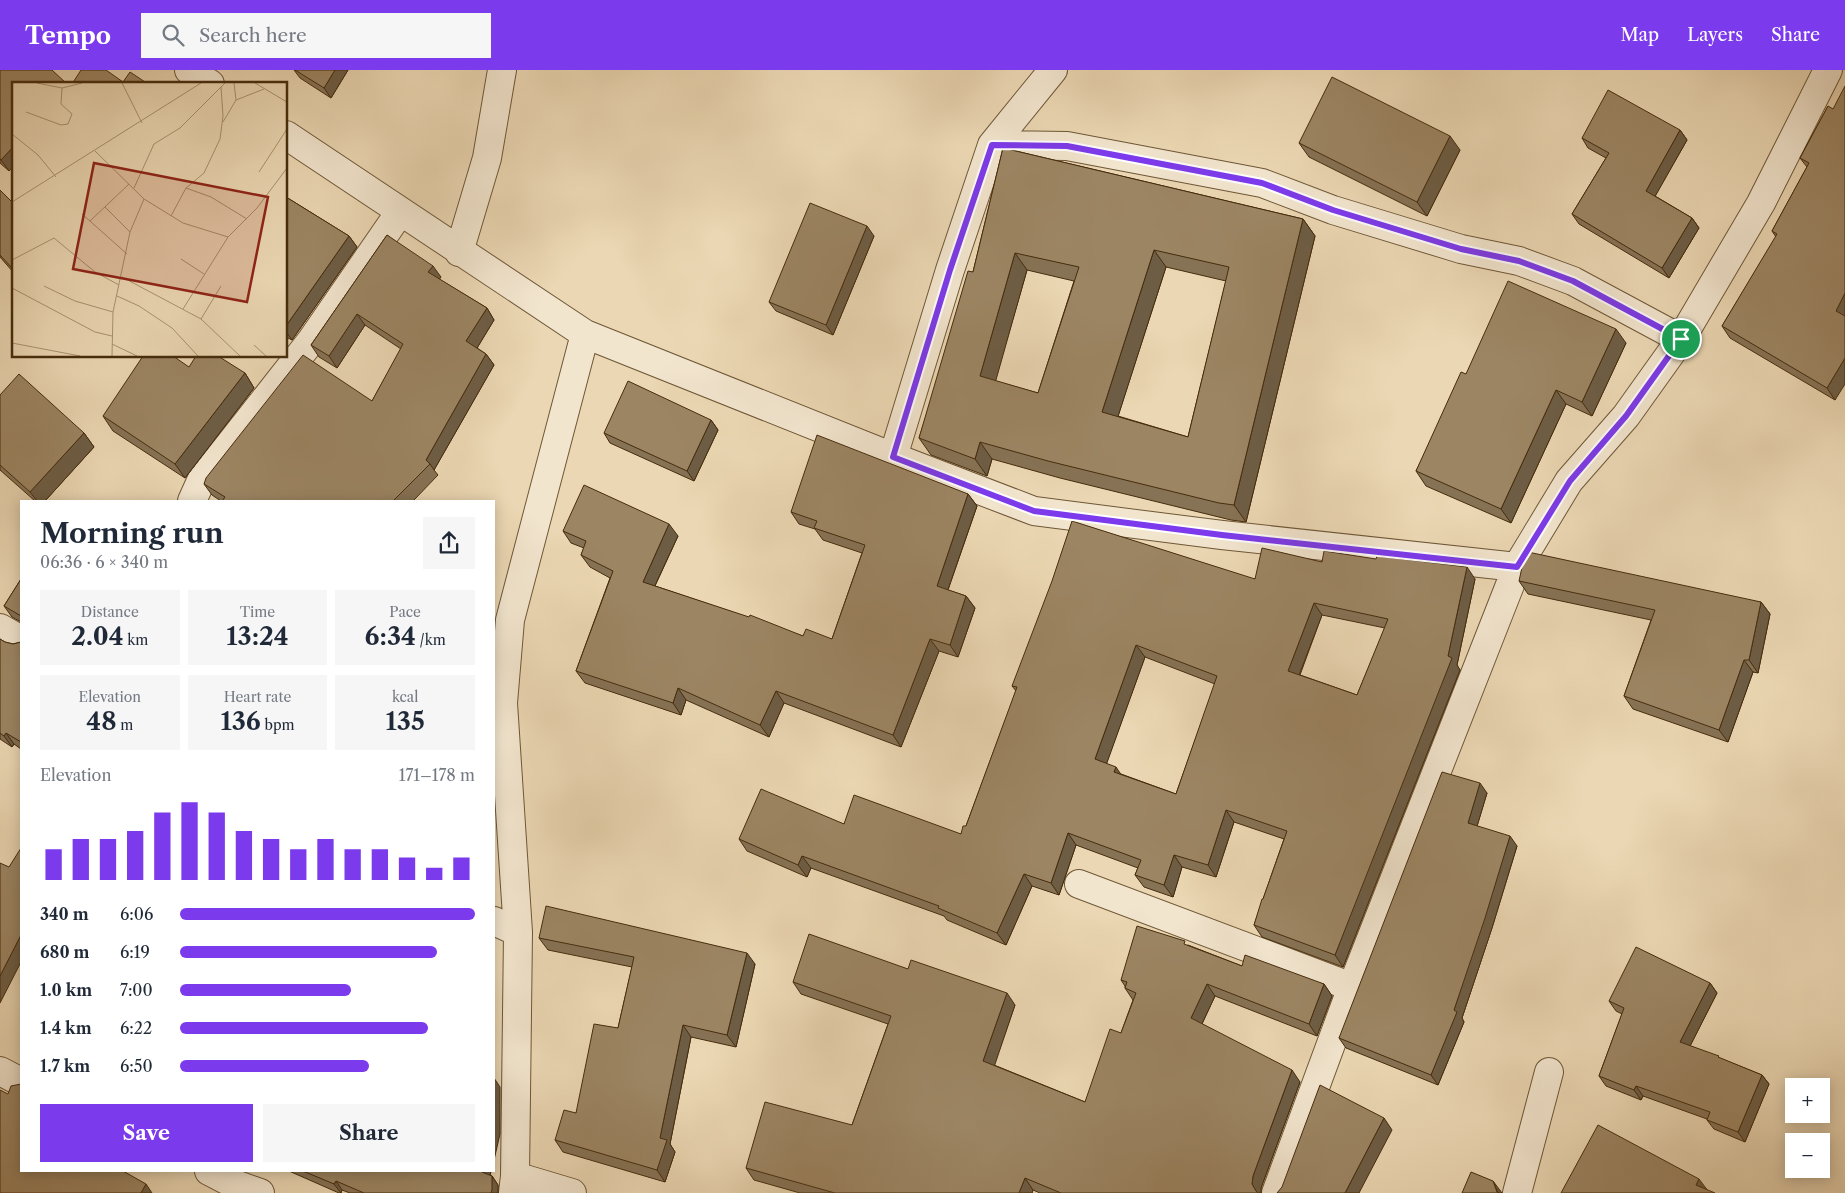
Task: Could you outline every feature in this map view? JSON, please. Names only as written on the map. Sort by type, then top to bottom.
[{"type":"street","points":[[189,70],[207,82]]},
{"type":"street","points":[[459,252],[488,158],[502,70]]},
{"type":"street","points":[[893,457],[950,270],[992,145],[1053,70]]},
{"type":"street","points":[[1276,1193],[1352,986],[1517,567],[1570,481],[1626,416],[1681,339],[1762,203],[1828,70]]},
{"type":"street","points":[[288,136],[459,252],[585,334],[1034,511],[1222,535],[1517,567]]},
{"type":"street","points":[[992,145],[1067,146],[1262,183],[1333,210],[1461,249],[1519,261],[1573,281],[1681,339]]},
{"type":"street","points":[[198,499],[201,481],[310,341],[400,212]]},
{"type":"street","points":[[572,1193],[514,1185],[498,700],[510,620],[585,334]]},
{"type":"street","points":[[0,628],[20,639]]},
{"type":"street","points":[[1079,884],[1352,986]]},
{"type":"street","points":[[0,1071],[20,1081]]},
{"type":"street","points":[[1517,1193],[1549,1072]]},
{"type":"street","points":[[211,1172],[232,1183],[260,1193]]},
{"type":"building","points":[[0,70],[52,70],[65,82],[12,82],[12,148],[0,159]]},
{"type":"building","points":[[81,70],[106,70],[123,82],[73,82]]},
{"type":"building","points":[[295,70],[335,70],[324,88]]},
{"type":"building","points":[[130,72],[145,82],[123,82]]},
{"type":"building","points":[[1332,77],[1450,136],[1417,202],[1299,143]]},
{"type":"building","points":[[1845,86],[1845,293],[1836,311],[1845,316],[1845,358],[1827,388],[1722,326],[1777,234],[1772,231],[1809,163],[1800,158],[1828,106],[1833,109]]},
{"type":"building","points":[[1608,90],[1680,130],[1646,191],[1692,218],[1662,268],[1572,214],[1609,153],[1582,138]]},
{"type":"building","points":[[1003,148],[1303,219],[1234,505],[1219,503],[1048,461],[980,442],[975,459],[919,438],[968,271],[973,272]],"holes":[[[1154,250],[1229,267],[1188,437],[1102,412]],[[1015,253],[1079,267],[1038,393],[980,376]]]},
{"type":"building","points":[[0,190],[12,202],[12,268],[0,255]]},
{"type":"building","points":[[288,198],[349,236],[288,323]]},
{"type":"building","points":[[810,203],[867,226],[826,325],[769,302]]},
{"type":"building","points":[[387,235],[433,266],[428,272],[487,308],[466,341],[486,354],[426,460],[430,464],[394,500],[223,500],[225,497],[204,484],[206,478],[303,355],[372,401],[403,344],[357,314],[329,356],[311,345]]},
{"type":"building","points":[[1508,281],[1616,329],[1582,402],[1556,390],[1501,509],[1416,471],[1461,372],[1466,374]]},
{"type":"building","points":[[142,358],[176,358],[189,367],[195,358],[221,358],[245,373],[175,464],[103,416]]},
{"type":"building","points":[[19,374],[84,433],[30,492],[0,465],[0,395]]},
{"type":"building","points":[[628,381],[711,420],[687,471],[604,433]]},
{"type":"building","points":[[817,435],[968,494],[937,586],[966,596],[950,645],[930,639],[893,735],[776,691],[760,725],[678,688],[673,703],[576,671],[613,571],[581,555],[586,541],[563,531],[584,485],[669,524],[643,582],[749,617],[750,615],[803,636],[806,629],[832,639],[865,545],[814,528],[817,521],[791,512]]},
{"type":"building","points":[[1072,521],[1255,579],[1262,548],[1322,562],[1324,551],[1376,559],[1377,556],[1467,567],[1448,656],[1452,658],[1335,955],[1254,925],[1287,831],[1226,810],[1208,865],[1174,855],[1164,885],[1135,875],[1141,860],[1068,833],[1051,883],[1024,874],[997,933],[938,908],[939,906],[802,856],[798,865],[739,839],[761,789],[844,824],[854,795],[961,834],[963,826],[966,826],[1017,687],[1012,686],[1052,581]],"holes":[[[1314,603],[1388,619],[1357,695],[1288,671]],[[1136,645],[1217,676],[1176,794],[1114,772],[1116,767],[1095,759]]]},
{"type":"building","points":[[1528,552],[1761,602],[1749,660],[1744,660],[1719,730],[1624,696],[1655,610],[1519,581],[1524,558]]},
{"type":"building","points":[[20,581],[20,615],[4,606]]},
{"type":"building","points":[[0,639],[13,644],[20,642],[20,741],[6,733],[4,736],[0,733]]},
{"type":"building","points":[[1442,772],[1480,783],[1468,823],[1510,836],[1454,1010],[1457,1012],[1431,1075],[1339,1038]]},
{"type":"building","points":[[20,850],[20,937],[0,976],[0,863],[9,867]]},
{"type":"building","points":[[546,906],[747,953],[727,1035],[683,1025],[660,1138],[667,1140],[657,1170],[555,1140],[564,1110],[576,1113],[594,1024],[618,1028],[634,957],[539,938]]},
{"type":"building","points":[[1137,926],[1185,941],[1184,944],[1242,966],[1245,955],[1324,984],[1309,1024],[1207,984],[1191,1018],[1292,1070],[1253,1176],[1252,1184],[1258,1193],[1061,1193],[1025,1178],[1019,1193],[835,1193],[746,1168],[765,1102],[852,1125],[891,1016],[793,982],[809,934],[908,969],[911,960],[1007,993],[983,1061],[1085,1102],[1110,1029],[1121,1033],[1136,993],[1125,988],[1127,982],[1121,980]]},
{"type":"building","points":[[1636,947],[1710,983],[1680,1042],[1719,1056],[1762,1075],[1738,1132],[1707,1120],[1710,1112],[1636,1086],[1634,1090],[1599,1076],[1624,1008],[1609,1001]]},
{"type":"building","points":[[20,1084],[20,1172],[125,1172],[146,1184],[141,1193],[0,1193],[0,1090],[8,1094],[11,1086]]},
{"type":"building","points":[[1320,1085],[1384,1118],[1345,1193],[1277,1193],[1282,1187]]},
{"type":"building","points":[[1598,1125],[1699,1179],[1696,1185],[1715,1193],[1561,1193]]},
{"type":"building","points":[[305,1172],[482,1172],[492,1176],[491,1193],[364,1193],[336,1181],[334,1184]]},
{"type":"building","points":[[1471,1172],[1493,1181],[1499,1193],[1462,1193]]},
{"type":"route","points":[[992,145],[1067,146],[1262,183],[1333,210],[1461,249],[1519,261],[1573,281],[1681,339],[1626,416],[1570,481],[1517,567],[1222,535],[1034,511],[893,457],[950,270],[992,145]]}]
